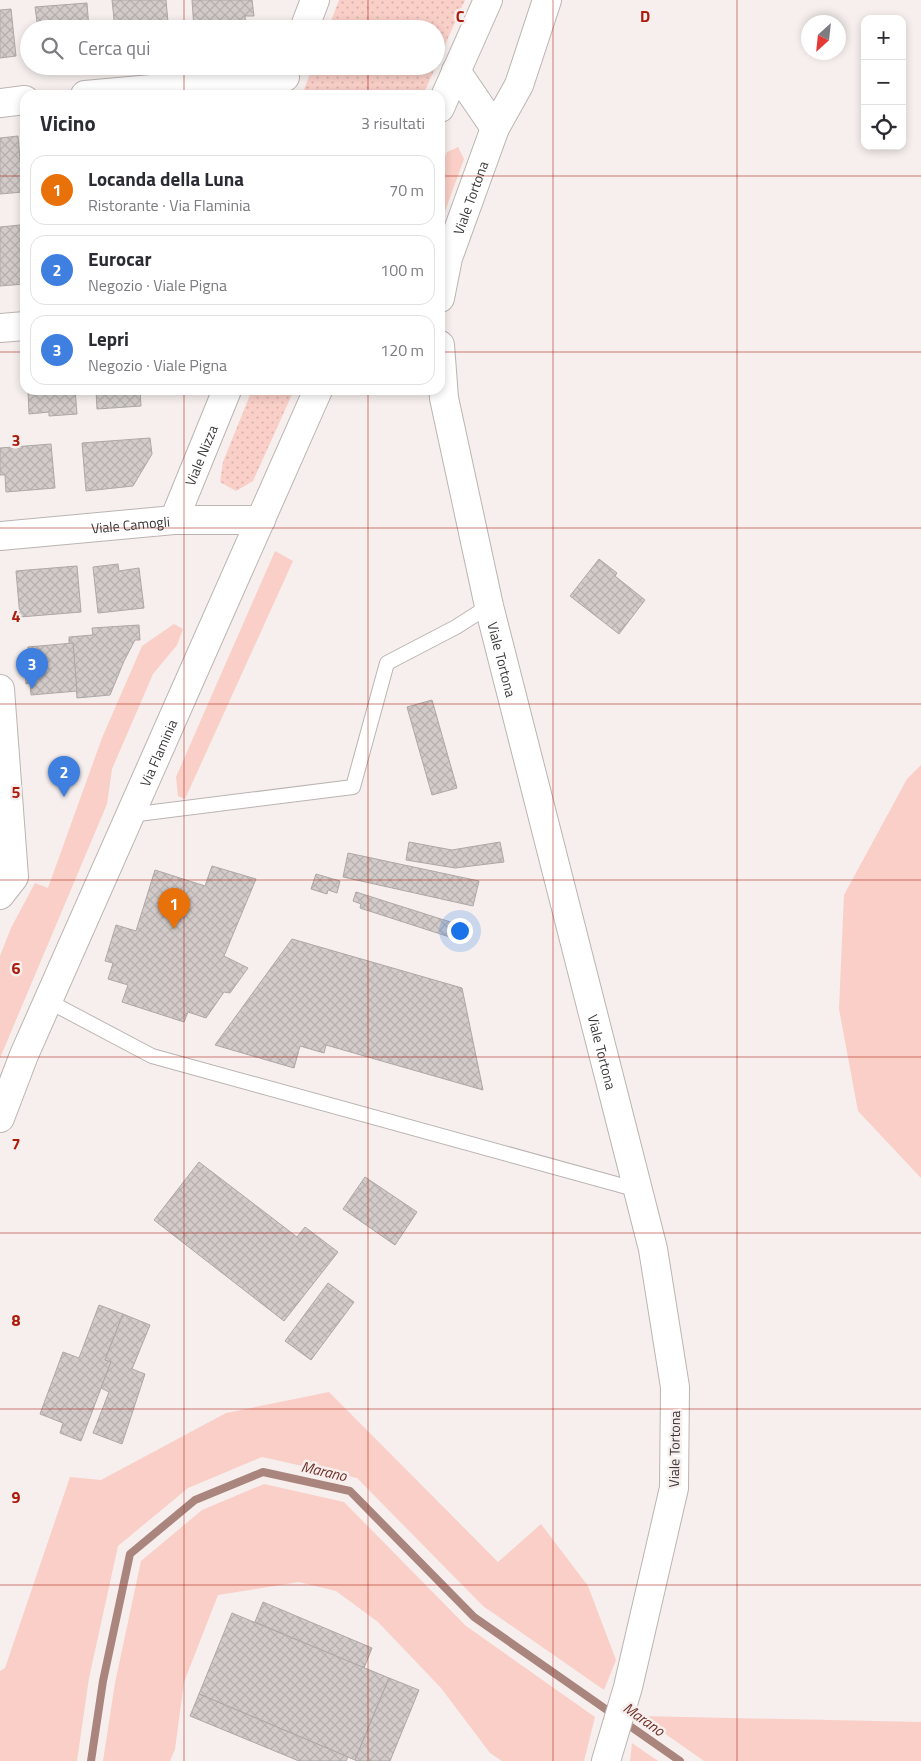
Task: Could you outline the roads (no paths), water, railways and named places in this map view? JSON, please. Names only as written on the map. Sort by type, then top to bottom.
[{"type":"street","points":[[307,20],[315,0]]},
{"type":"street","points":[[445,96],[488,0]]},
{"type":"street","name":"Viale Tortona","points":[[445,273],[448,258],[495,128],[519,85],[547,0]]},
{"type":"street","points":[[456,71],[495,128]]},
{"type":"street","points":[[151,90],[284,80]]},
{"type":"street","points":[[0,103],[20,101]]},
{"type":"street","points":[[0,328],[20,326]]},
{"type":"street","name":"Viale Nizza","points":[[174,520],[226,395]]},
{"type":"street","name":"Via Flaminia","points":[[0,1118],[24,1055],[316,395]]},
{"type":"street","name":"Viale Tortona","points":[[444,395],[489,606],[653,1249],[675,1387],[674,1488],[628,1686],[606,1761]]},
{"type":"street","name":"Viale Camogli","points":[[0,536],[174,520],[261,520]]},
{"type":"street","points":[[0,689],[14,877],[0,895]]},
{"type":"lane","points":[[130,815],[352,787],[387,663],[456,627],[489,606]]},
{"type":"lane","points":[[48,1001],[152,1056],[638,1190]]},
{"type":"waterway","name":"Marano","points":[[91,1761],[103,1681],[130,1554],[195,1500],[263,1472],[350,1491],[474,1617],[680,1761]]},
{"type":"place","name":"Lepri","points":[[32,689]]},
{"type":"place","name":"Eurocar","points":[[64,797]]},
{"type":"place","name":"Locanda della Luna","points":[[174,929]]}]
